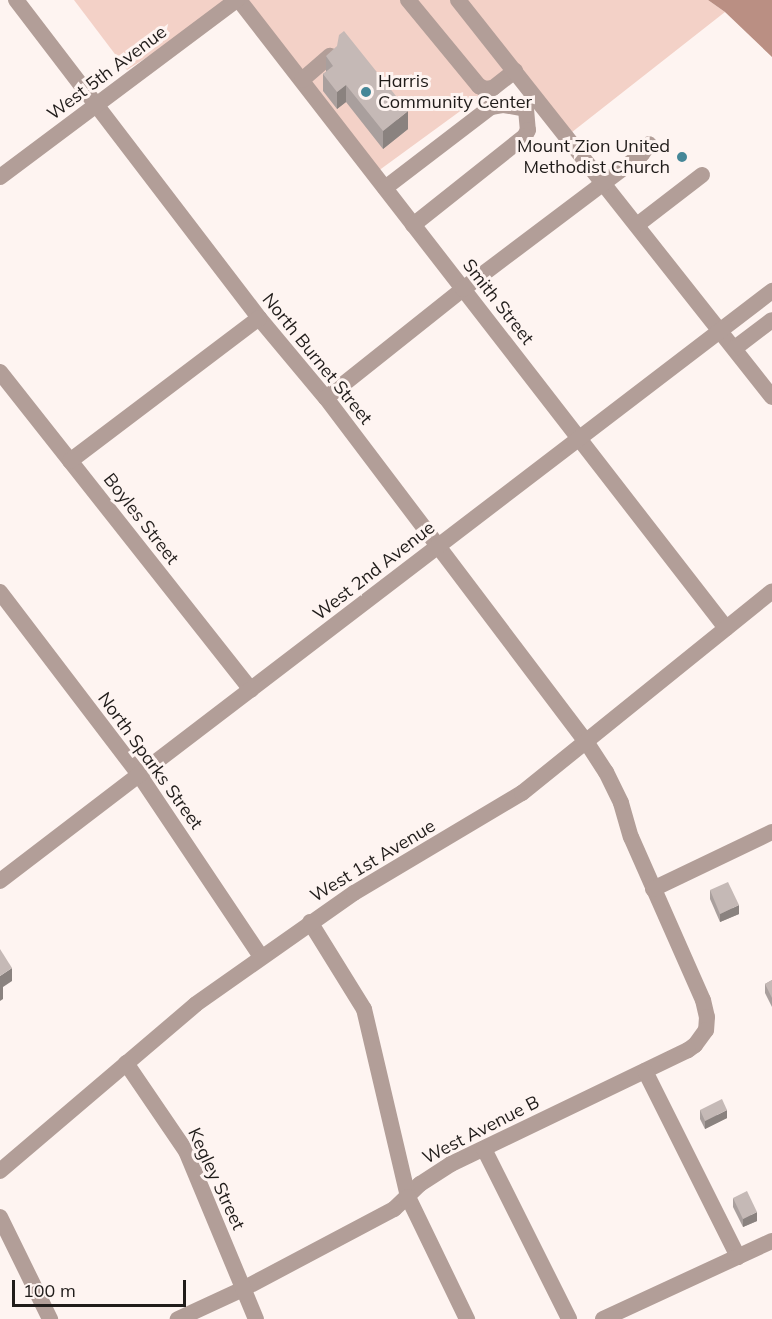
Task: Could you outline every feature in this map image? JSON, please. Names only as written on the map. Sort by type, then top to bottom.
[{"type":"street","name":"North Burnet Street","points":[[16,0],[258,318],[326,398],[587,743],[606,772],[621,803],[631,837],[703,1000],[707,1017],[706,1030]]},
{"type":"street","name":"West 5th Avenue","points":[[0,177],[238,0]]},
{"type":"street","name":"Smith Street","points":[[238,0],[726,628]]},
{"type":"street","points":[[408,0],[479,86],[484,89],[493,87],[515,71]]},
{"type":"street","points":[[458,0],[515,71],[532,104],[604,183],[772,397]]},
{"type":"street","points":[[302,80],[330,56]]},
{"type":"street","points":[[385,188],[490,107],[532,104]]},
{"type":"street","points":[[413,225],[525,136],[532,104]]},
{"type":"street","points":[[326,398],[463,289],[642,154],[649,144]]},
{"type":"street","points":[[637,225],[702,175]]},
{"type":"street","name":"West 2nd Avenue","points":[[0,881],[772,291]]},
{"type":"street","points":[[70,461],[258,318]]},
{"type":"street","points":[[735,348],[772,320]]},
{"type":"street","name":"Boyles Street","points":[[0,372],[251,690]]},
{"type":"street","name":"West 1st Avenue","points":[[0,1171],[196,1004],[354,893],[495,811],[587,743],[772,591]]},
{"type":"street","name":"North Sparks Street","points":[[0,592],[140,776],[261,957]]},
{"type":"street","points":[[653,889],[772,832]]},
{"type":"street","points":[[310,922],[364,1009],[408,1197],[467,1319]]},
{"type":"street","name":"West Avenue B","points":[[178,1319],[243,1289],[394,1209],[438,1171],[688,1050],[695,1045],[706,1030]]},
{"type":"street","name":"Kegley Street","points":[[126,1063],[186,1151],[256,1319]]},
{"type":"street","points":[[645,1071],[738,1257]]},
{"type":"street","points":[[484,1149],[569,1319]]},
{"type":"street","points":[[0,1218],[50,1319]]},
{"type":"street","points":[[603,1319],[772,1241]]},
{"type":"shaded area","points":[[74,0],[237,0],[127,70]]},
{"type":"shaded area","points":[[239,0],[708,0],[725,12],[567,136],[515,71],[374,174]]},
{"type":"shaded area","points":[[708,0],[772,0],[772,57],[725,12]]},
{"type":"building","points":[[344,31],[408,111],[383,131],[346,85],[337,92],[323,74],[333,66],[326,56],[337,46],[339,35]]},
{"type":"building","points":[[728,882],[739,905],[720,914],[710,890]]},
{"type":"building","points":[[0,949],[12,968],[0,976]]},
{"type":"building","points":[[772,980],[772,998],[765,984]]},
{"type":"building","points":[[722,1099],[727,1110],[705,1121],[700,1110]]},
{"type":"building","points":[[747,1191],[757,1212],[743,1219],[733,1198]]},
{"type":"place","name":"Harris Community Center","points":[[366,92]]},
{"type":"place","name":"Mount Zion United Methodist Church","points":[[682,157]]}]
